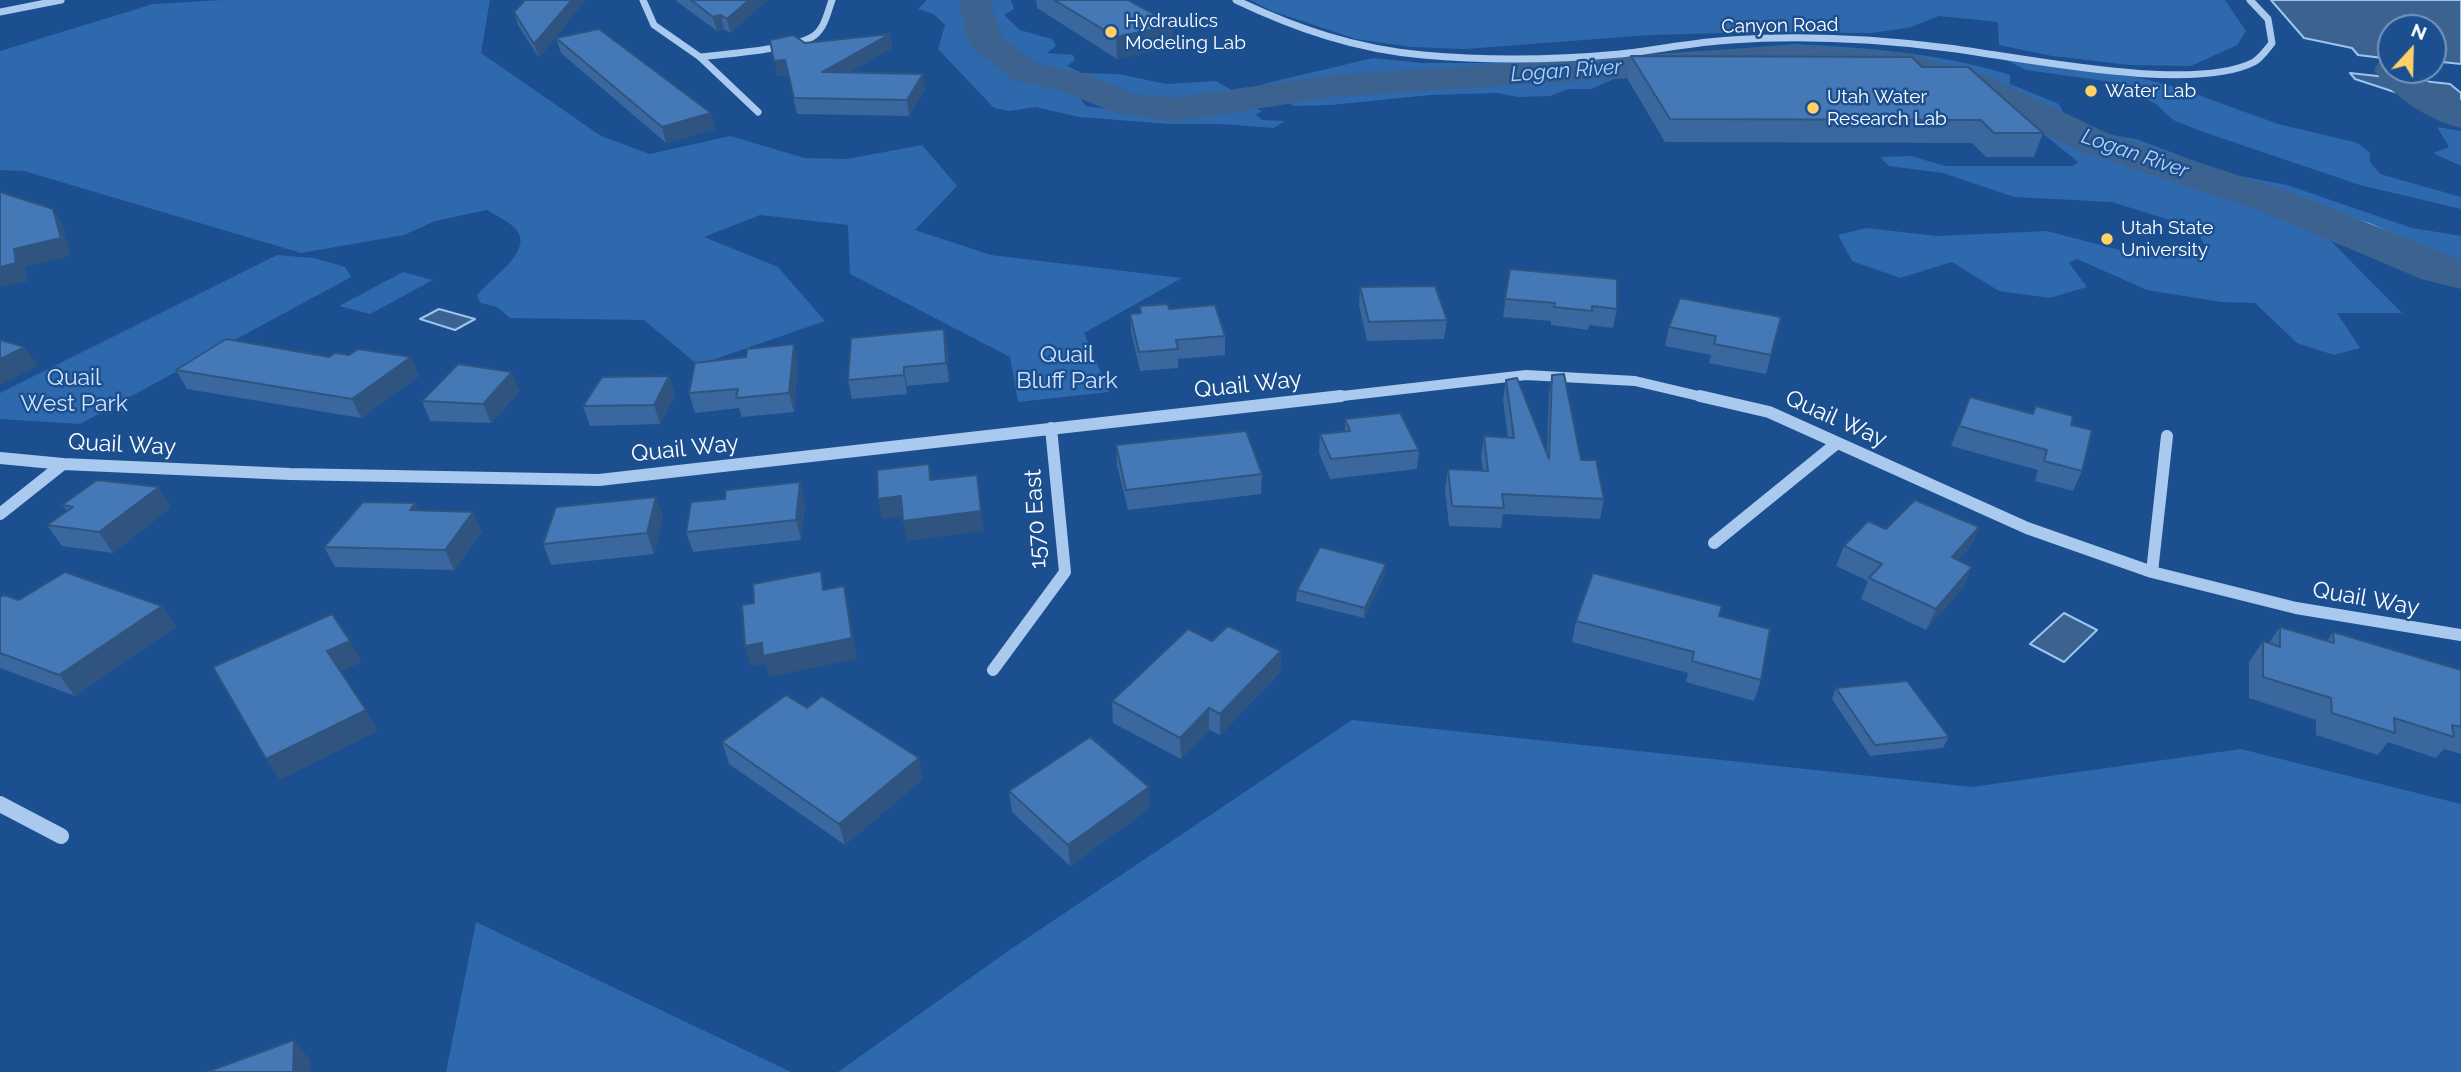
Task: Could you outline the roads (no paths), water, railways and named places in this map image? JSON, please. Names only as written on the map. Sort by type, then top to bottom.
[{"type":"street","points":[[0,12],[61,0]]},
{"type":"street","points":[[643,0],[654,25],[700,57],[758,112]]},
{"type":"street","points":[[700,57],[793,43],[814,37],[827,17],[832,0]]},
{"type":"street","name":"Canyon Road","points":[[1236,0],[1297,30],[1342,43],[1399,53],[1476,57],[1604,55],[1745,39],[1832,40],[1932,47],[2107,69],[2173,74],[2215,74],[2254,62],[2272,43],[2268,19],[2250,0]]},
{"type":"street","name":"Quail Way","points":[[0,458],[63,464],[290,474],[599,480],[1526,375],[1635,381],[1769,412],[2027,528],[2152,572],[2296,608],[2461,635]]},
{"type":"street","name":"1570 East","points":[[993,670],[1065,572],[1051,428]]},
{"type":"street","points":[[2152,572],[2167,436]]},
{"type":"street","points":[[1714,542],[1837,443]]},
{"type":"street","points":[[0,514],[63,464]]},
{"type":"street","points":[[0,804],[61,836]]},
{"type":"waterway","name":"Logan River","points":[[974,0],[986,43],[1027,72],[1073,82],[1127,104],[1172,110],[1332,86],[1794,56],[1905,64],[1972,83],[2093,142],[2274,201],[2438,269],[2461,275]]},
{"type":"waterway","name":"Logan River","points":[[2404,84],[2461,116]]},
{"type":"place","name":"Hydraulics Modeling Lab","points":[[1111,32]]},
{"type":"place","name":"Water Lab","points":[[2091,91]]},
{"type":"place","name":"Utah Water Research Lab","points":[[1813,108]]},
{"type":"place","name":"Utah State University","points":[[2107,239]]},
{"type":"park label","name":"Quail Bluff Park","points":[[1067,368]]},
{"type":"park label","name":"Quail West Park","points":[[74,391]]}]
